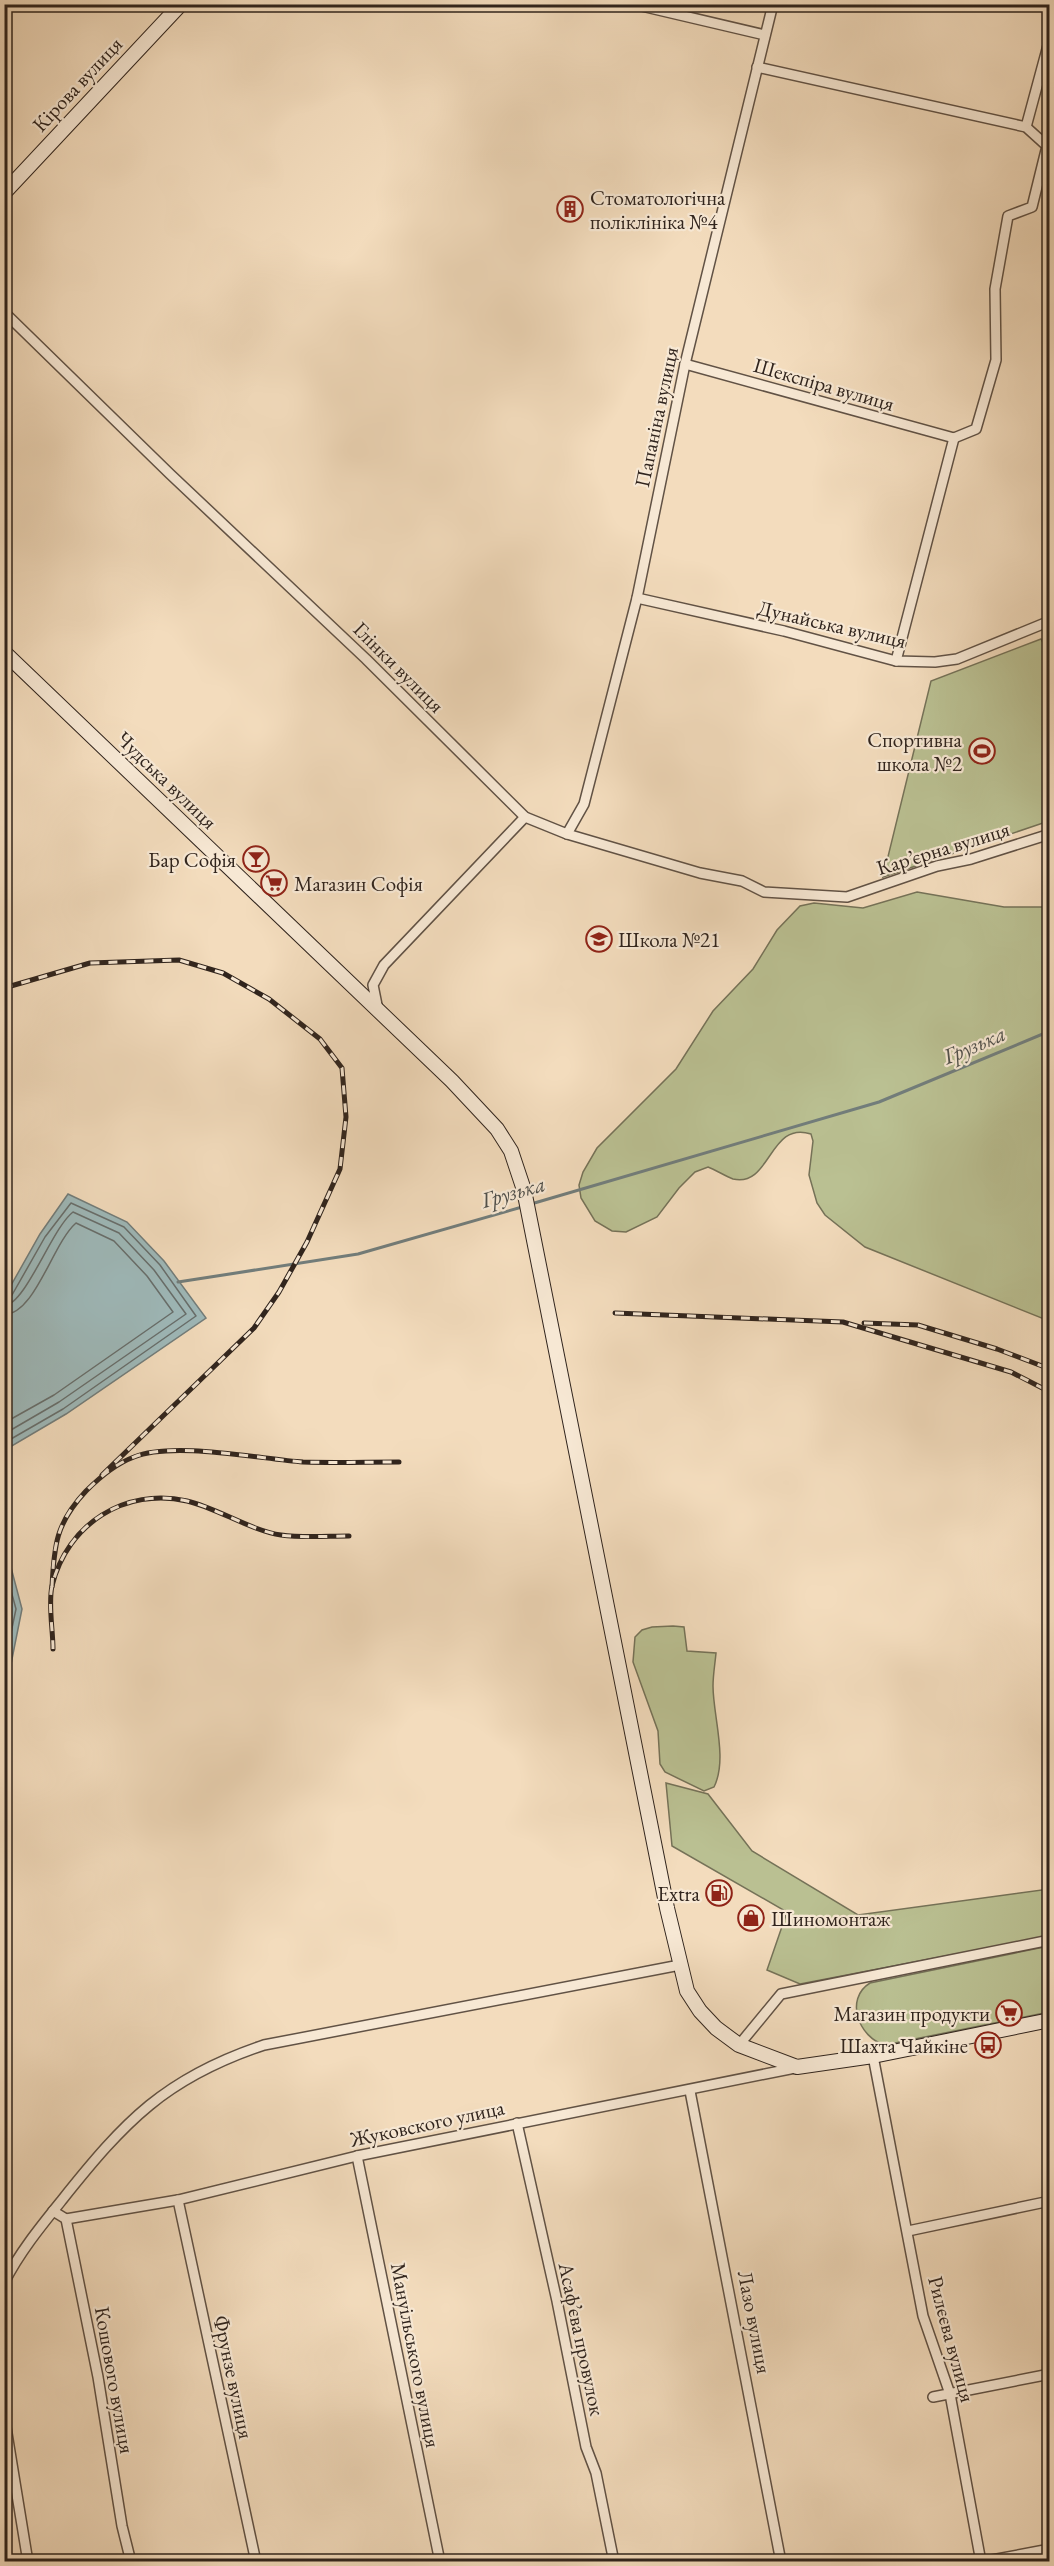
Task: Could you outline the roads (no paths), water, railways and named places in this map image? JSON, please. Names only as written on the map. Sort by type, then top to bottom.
[{"type":"street","name":"Кірова вулиця","points":[[4,193],[181,4]]},
{"type":"street","points":[[633,4],[765,35]]},
{"type":"street","name":"Папаніна вулиця","points":[[567,834],[584,804],[637,598],[685,364],[773,4]]},
{"type":"street","points":[[1026,128],[1050,38]]},
{"type":"street","points":[[757,67],[1026,128],[1047,146],[1032,207],[1008,216],[995,289],[996,360],[976,429],[954,438],[896,661]]},
{"type":"street","name":"Глінки вулиця","points":[[4,312],[170,474],[366,659],[525,817],[567,834],[700,873],[742,881],[764,892],[847,897]]},
{"type":"street","name":"Шекспіра вулиця","points":[[685,364],[954,438]]},
{"type":"street","name":"Дунайська вулиця","points":[[637,598],[784,631],[896,661],[935,663],[957,658],[1050,621]]},
{"type":"street","name":"Чудська вулиця","points":[[4,652],[379,1011],[497,1129],[511,1151],[524,1190],[687,1991],[700,2011],[716,2028],[739,2045],[797,2067]]},
{"type":"street","points":[[379,1011],[374,985],[384,965],[525,817]]},
{"type":"street","name":"Кар’єрна вулиця","points":[[847,897],[937,866],[971,859],[1050,834]]},
{"type":"street","points":[[739,2045],[780,1995],[1050,1940]]},
{"type":"street","points":[[4,2283],[13,2266],[53,2211],[106,2145],[146,2106],[210,2066],[238,2054],[287,2041],[680,1965]]},
{"type":"street","points":[[797,2067],[873,2056],[1050,2020]]},
{"type":"street","name":"Рилєєва вулиця","points":[[873,2056],[923,2316],[950,2394],[981,2562]]},
{"type":"street","name":"Жуковского улица","points":[[66,2219],[178,2200],[357,2156],[690,2091],[797,2067]]},
{"type":"street","name":"Лазо вулиця","points":[[690,2091],[781,2562]]},
{"type":"street","name":"Асаф’єва провулок","points":[[517,2123],[557,2301],[586,2447],[596,2473],[614,2562]]},
{"type":"street","name":"Мануільського вулиця","points":[[357,2156],[440,2562]]},
{"type":"street","name":"Фрунзе вулиця","points":[[178,2200],[256,2562]]},
{"type":"street","points":[[908,2231],[1050,2201]]},
{"type":"street","points":[[53,2211],[66,2219]]},
{"type":"street","name":"Кошового вулиця","points":[[66,2219],[98,2377],[122,2526],[131,2562]]},
{"type":"street","points":[[933,2397],[1050,2374]]},
{"type":"street","points":[[4,2415],[28,2562]]},
{"type":"street","points":[[981,2562],[1050,2549]]},
{"type":"water","points":[[68,1194],[127,1222],[164,1261],[206,1318],[66,1414],[5,1450],[5,1296],[40,1234]]},
{"type":"water","points":[[4,1541],[22,1609],[9,1674],[4,1673]]},
{"type":"waterway","name":"Грузька","points":[[531,1204],[879,1102],[1050,1031]]},
{"type":"waterway","name":"Грузька","points":[[178,1282],[358,1254],[522,1207]]},
{"type":"railway","points":[[4,988],[90,963],[179,960],[223,973],[269,999],[320,1039],[342,1068],[346,1117],[340,1169],[307,1242],[279,1292],[254,1328],[102,1475]]},
{"type":"railway","points":[[615,1313],[843,1322],[1011,1372],[1050,1392]]},
{"type":"railway","points":[[864,1323],[918,1325],[997,1349],[1050,1369]]},
{"type":"railway","points":[[52,1587],[58,1535],[68,1514],[86,1491],[102,1476],[120,1463],[134,1457],[151,1452],[193,1451],[303,1462],[399,1462]]},
{"type":"railway","points":[[53,1649],[51,1593],[60,1564],[71,1545],[85,1528],[102,1515],[121,1505],[164,1498],[187,1501],[270,1533],[298,1536],[349,1536]]},
{"type":"place","name":"Стоматологічна поліклініка №4","points":[[570,209]]},
{"type":"place","name":"Спортивна школа №2","points":[[982,751]]},
{"type":"place","name":"Бар Софія","points":[[256,859]]},
{"type":"place","name":"Магазин Софія","points":[[274,883]]},
{"type":"place","name":"Школа №21","points":[[599,939]]},
{"type":"place","name":"Extra","points":[[719,1893]]},
{"type":"place","name":"Шиномонтаж","points":[[751,1918]]},
{"type":"place","name":"Магазин продукти","points":[[1009,2013]]},
{"type":"place","name":"Шахта Чайкіне","points":[[988,2045]]}]
